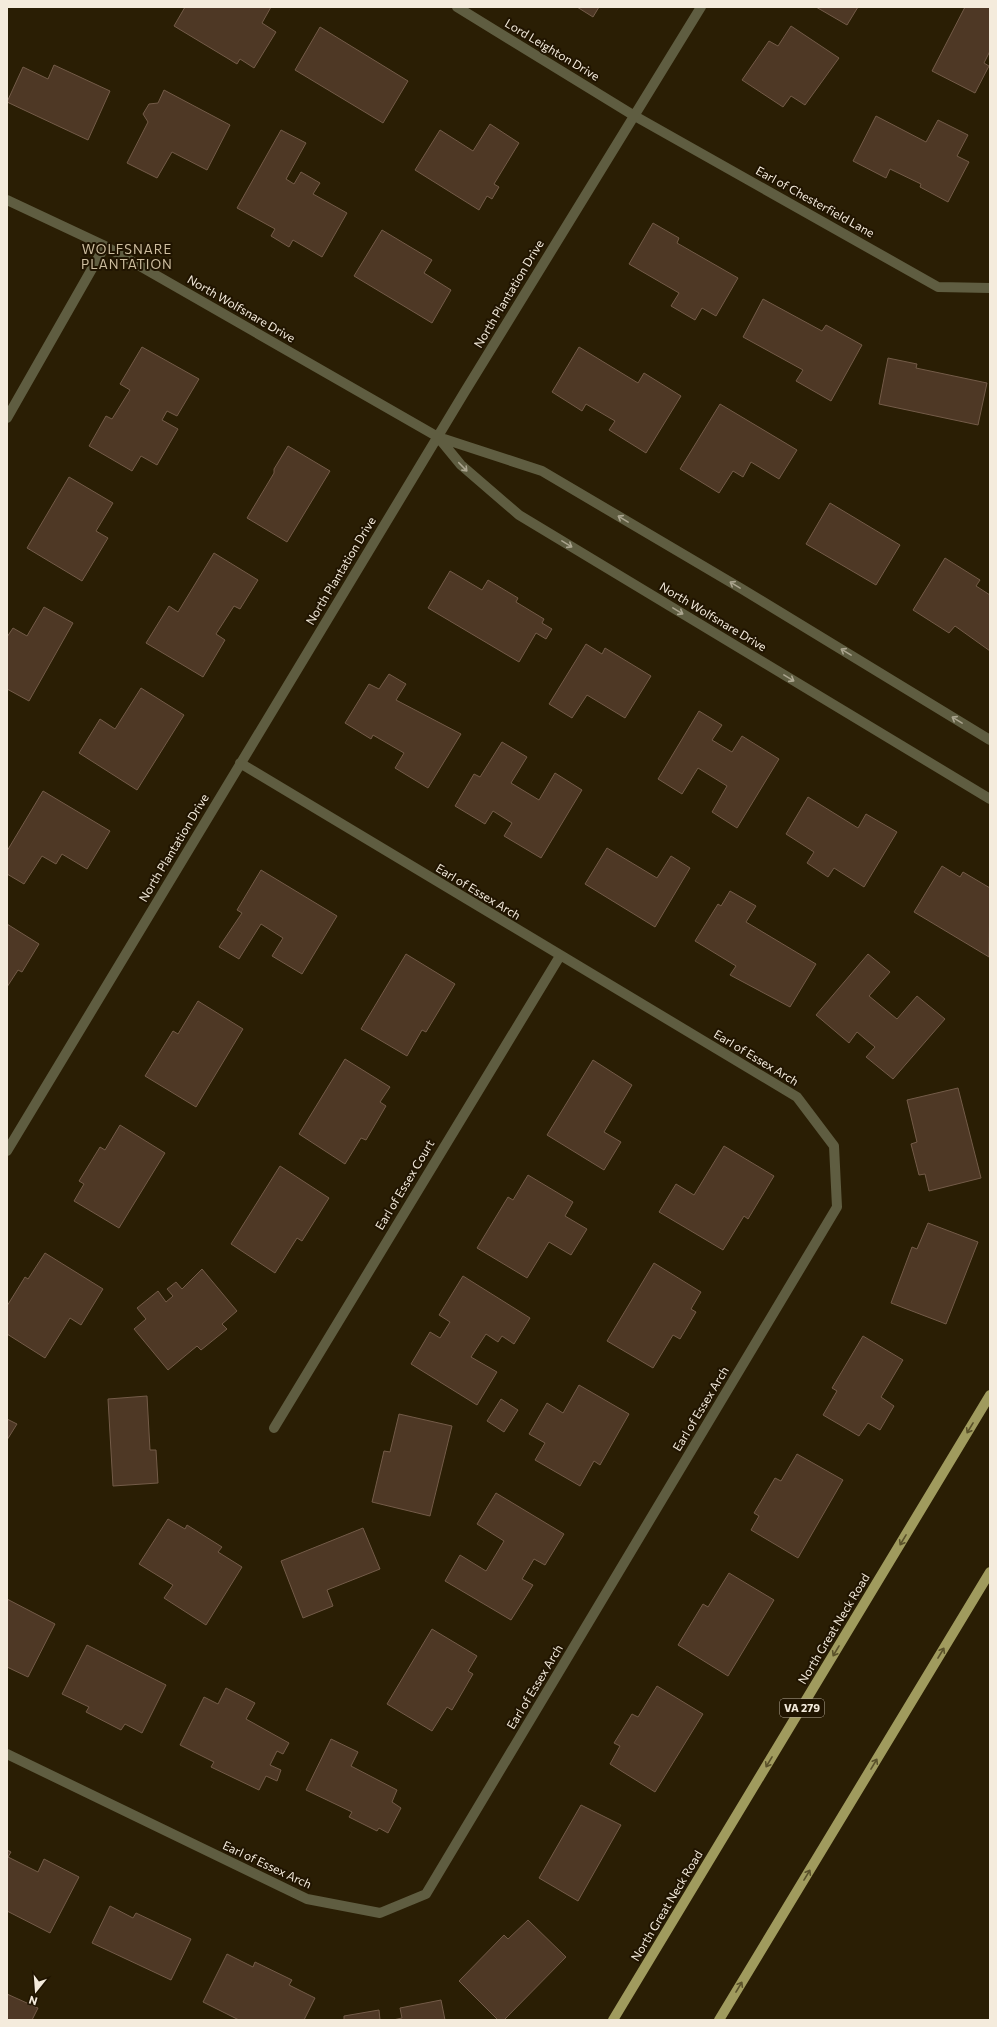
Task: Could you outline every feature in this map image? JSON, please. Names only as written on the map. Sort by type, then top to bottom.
[{"type":"main road","name":"North Great Neck Road","points":[[613,2020],[990,1395]]},
{"type":"main road","points":[[719,2020],[990,1572]]},
{"type":"street","name":"Lord Leighton Drive","points":[[457,7],[633,115]]},
{"type":"street","name":"North Plantation Drive","points":[[7,1151],[240,763],[633,115],[701,7]]},
{"type":"street","name":"Earl of Chesterfield Lane","points":[[633,115],[938,287],[990,288]]},
{"type":"street","name":"North Wolfsnare Drive","points":[[7,200],[105,246],[438,437],[542,471],[742,589],[990,740]]},
{"type":"street","points":[[7,418],[105,246]]},
{"type":"street","name":"North Wolfsnare Drive","points":[[438,437],[461,465],[519,515],[990,799]]},
{"type":"street","name":"Earl of Essex Arch","points":[[7,1754],[307,1899],[380,1913],[426,1894],[837,1207],[834,1146],[797,1097],[240,763]]},
{"type":"street","name":"Earl of Essex Court","points":[[274,1428],[560,956]]},
{"type":"building","points":[[185,7],[271,7],[262,23],[276,32],[254,68],[240,59],[237,64],[174,26]]},
{"type":"building","points":[[577,7],[599,7],[593,17]]},
{"type":"building","points":[[816,7],[858,7],[847,25]]},
{"type":"building","points":[[965,7],[990,7],[990,51],[984,63],[989,66],[975,93],[932,71]]},
{"type":"building","points":[[791,26],[839,58],[805,105],[791,96],[783,107],[742,80],[769,41],[778,46]]},
{"type":"building","points":[[320,27],[408,81],[383,123],[295,70]]},
{"type":"building","points":[[54,65],[110,91],[88,140],[7,102],[23,67],[48,79]]},
{"type":"building","points":[[164,90],[230,125],[207,170],[172,152],[157,178],[127,163],[148,122],[143,114],[149,104],[158,103]]},
{"type":"building","points":[[876,116],[926,142],[938,120],[968,135],[957,156],[969,162],[948,202],[920,187],[921,184],[890,169],[886,178],[853,161]]},
{"type":"building","points":[[490,124],[519,143],[494,184],[499,187],[492,199],[487,196],[479,210],[415,170],[440,130],[473,151]]},
{"type":"building","points":[[281,130],[306,143],[286,179],[294,184],[301,172],[320,183],[313,194],[347,213],[322,257],[293,240],[289,247],[271,236],[275,229],[237,208]]},
{"type":"building","points":[[653,223],[679,238],[677,243],[738,278],[716,316],[702,308],[695,320],[671,306],[679,293],[629,264]]},
{"type":"building","points":[[382,230],[432,260],[424,273],[451,290],[432,323],[354,276]]},
{"type":"building","points":[[763,299],[822,331],[826,325],[862,345],[831,401],[796,381],[803,370],[743,337]]},
{"type":"building","points":[[142,347],[199,379],[177,416],[167,411],[162,420],[178,429],[157,465],[141,456],[132,471],[89,446],[106,416],[112,419],[130,390],[120,384]]},
{"type":"building","points":[[579,347],[638,383],[644,373],[681,396],[646,453],[609,430],[615,421],[586,404],[582,411],[552,392]]},
{"type":"building","points":[[888,358],[917,364],[916,368],[987,383],[978,425],[879,404]]},
{"type":"building","points":[[720,404],[797,450],[779,479],[751,462],[743,477],[733,471],[719,493],[680,469]]},
{"type":"building","points":[[288,446],[330,471],[287,542],[247,518]]},
{"type":"building","points":[[69,477],[113,503],[96,531],[108,538],[82,581],[27,548]]},
{"type":"building","points":[[830,503],[900,545],[876,585],[806,544]]},
{"type":"building","points":[[214,553],[258,580],[240,609],[234,606],[216,634],[225,640],[203,677],[146,643],[169,606],[178,612]]},
{"type":"building","points":[[945,558],[980,580],[976,586],[990,595],[990,651],[955,626],[949,633],[913,610]]},
{"type":"building","points":[[450,571],[482,590],[488,580],[518,598],[516,602],[544,619],[542,623],[552,629],[546,639],[536,633],[519,662],[428,608]]},
{"type":"building","points":[[44,607],[73,623],[29,701],[7,689],[7,637],[13,628],[27,636]]},
{"type":"building","points":[[586,644],[602,654],[605,648],[651,676],[625,718],[587,695],[572,718],[549,704]]},
{"type":"building","points":[[389,674],[406,684],[396,700],[461,734],[428,788],[395,768],[404,753],[373,735],[371,739],[345,723],[369,684],[379,689]]},
{"type":"building","points":[[141,688],[184,715],[137,790],[79,753],[100,719],[115,729]]},
{"type":"building","points":[[699,711],[722,725],[712,740],[732,752],[742,736],[779,759],[737,828],[712,812],[727,786],[698,768],[682,794],[658,779]]},
{"type":"building","points":[[502,742],[527,757],[511,783],[539,800],[555,773],[582,790],[541,858],[504,836],[512,823],[493,811],[485,824],[455,806],[474,774],[480,777]]},
{"type":"building","points":[[43,791],[110,831],[87,869],[62,854],[56,864],[42,856],[24,884],[7,874],[7,851]]},
{"type":"building","points":[[808,797],[858,828],[866,814],[897,832],[864,887],[834,868],[828,877],[807,863],[814,852],[786,834]]},
{"type":"building","points":[[607,848],[657,878],[671,856],[690,868],[655,927],[585,884]]},
{"type":"building","points":[[942,866],[960,877],[963,872],[990,888],[989,957],[914,912]]},
{"type":"building","points":[[261,870],[337,916],[302,974],[272,956],[283,938],[261,924],[239,959],[219,947],[242,913],[237,910]]},
{"type":"building","points":[[730,891],[756,906],[746,922],[816,964],[790,1007],[730,975],[736,966],[695,941],[718,904],[721,906]]},
{"type":"building","points":[[7,924],[39,944],[22,972],[18,970],[7,987]]},
{"type":"building","points":[[406,954],[455,984],[426,1032],[422,1030],[407,1056],[361,1029]]},
{"type":"building","points":[[868,954],[890,972],[869,996],[897,1019],[917,996],[945,1019],[893,1079],[866,1057],[875,1047],[857,1032],[849,1043],[816,1015]]},
{"type":"building","points":[[198,1001],[243,1029],[196,1107],[145,1076],[173,1031],[178,1034]]},
{"type":"building","points":[[345,1059],[390,1087],[380,1102],[386,1106],[366,1140],[361,1138],[345,1164],[299,1134]]},
{"type":"building","points":[[593,1060],[632,1085],[604,1132],[621,1142],[604,1170],[547,1135]]},
{"type":"building","points":[[958,1088],[981,1178],[929,1191],[925,1174],[919,1175],[911,1144],[917,1142],[907,1100]]},
{"type":"building","points":[[120,1125],[165,1153],[119,1228],[74,1201],[84,1184],[79,1181],[100,1147],[105,1150]]},
{"type":"building","points":[[724,1146],[774,1176],[748,1219],[744,1216],[723,1250],[659,1212],[676,1184],[694,1195]]},
{"type":"building","points":[[280,1166],[329,1198],[302,1241],[297,1238],[275,1273],[231,1244]]},
{"type":"building","points":[[528,1175],[573,1202],[565,1216],[587,1229],[571,1255],[549,1242],[527,1278],[477,1248],[508,1197],[513,1200]]},
{"type":"building","points":[[928,1223],[978,1242],[946,1324],[891,1303],[912,1247],[917,1249]]},
{"type":"building","points":[[45,1253],[103,1289],[81,1325],[70,1318],[45,1358],[7,1334],[7,1306],[25,1277],[28,1279]]},
{"type":"building","points":[[654,1263],[701,1292],[691,1309],[696,1312],[680,1339],[673,1335],[653,1368],[607,1341]]},
{"type":"building","points":[[202,1269],[237,1311],[222,1324],[227,1329],[201,1350],[197,1346],[168,1370],[134,1329],[146,1319],[137,1308],[158,1291],[166,1302],[173,1296],[167,1289],[176,1282],[182,1289]]},
{"type":"building","points":[[463,1276],[530,1318],[514,1344],[502,1336],[498,1342],[486,1334],[471,1357],[497,1372],[477,1405],[411,1364],[430,1332],[440,1338],[450,1322],[439,1315]]},
{"type":"building","points":[[863,1336],[903,1360],[881,1397],[894,1406],[880,1430],[868,1423],[859,1436],[823,1415],[837,1391],[832,1388]]},
{"type":"building","points":[[579,1385],[629,1414],[600,1465],[594,1461],[580,1486],[535,1460],[545,1443],[529,1434],[547,1403],[563,1413]]},
{"type":"building","points":[[147,1396],[150,1450],[156,1450],[158,1483],[113,1486],[108,1399]]},
{"type":"building","points":[[501,1399],[518,1410],[504,1432],[487,1421]]},
{"type":"building","points":[[399,1414],[452,1426],[430,1516],[372,1502],[384,1451],[390,1452]]},
{"type":"building","points":[[7,1419],[17,1424],[7,1440]]},
{"type":"building","points":[[797,1454],[843,1480],[798,1558],[751,1530],[759,1516],[754,1513],[775,1478],[781,1481]]},
{"type":"building","points":[[496,1493],[564,1534],[545,1565],[534,1559],[522,1579],[533,1585],[511,1620],[445,1581],[460,1555],[486,1571],[504,1541],[477,1524]]},
{"type":"building","points":[[168,1519],[185,1529],[187,1525],[222,1547],[218,1552],[242,1567],[206,1625],[164,1598],[173,1585],[139,1564]]},
{"type":"building","points":[[363,1528],[380,1569],[327,1590],[333,1606],[303,1618],[281,1561]]},
{"type":"building","points":[[729,1573],[774,1600],[728,1676],[678,1645],[703,1604],[708,1607]]},
{"type":"building","points":[[7,1599],[55,1624],[28,1677],[7,1667]]},
{"type":"building","points":[[432,1629],[477,1656],[468,1671],[473,1674],[452,1710],[447,1707],[432,1731],[387,1704]]},
{"type":"building","points":[[87,1645],[166,1685],[142,1733],[125,1724],[121,1730],[86,1712],[89,1707],[62,1694]]},
{"type":"building","points":[[657,1686],[703,1714],[655,1792],[610,1764],[620,1746],[614,1743],[632,1714],[638,1717]]},
{"type":"building","points":[[226,1688],[255,1703],[246,1719],[289,1743],[283,1754],[277,1751],[270,1765],[281,1770],[277,1781],[266,1776],[259,1790],[211,1767],[214,1762],[180,1745],[204,1697],[218,1704]]},
{"type":"building","points":[[331,1739],[358,1752],[351,1766],[397,1790],[392,1802],[401,1808],[388,1833],[379,1828],[377,1831],[349,1817],[352,1812],[306,1790]]},
{"type":"building","points":[[581,1805],[621,1825],[578,1901],[539,1878]]},
{"type":"building","points":[[7,1850],[11,1852],[8,1857],[38,1872],[44,1859],[79,1877],[50,1933],[7,1911]]},
{"type":"building","points":[[110,1906],[133,1918],[136,1913],[191,1939],[171,1980],[92,1943]]},
{"type":"building","points":[[528,1920],[566,1957],[504,2020],[498,2020],[459,1981],[504,1935],[508,1939]]},
{"type":"building","points":[[227,1954],[253,1967],[255,1962],[292,1980],[289,1985],[315,1998],[304,2020],[239,2020],[203,2002]]},
{"type":"building","points":[[7,1994],[38,2008],[32,2020],[7,2020]]},
{"type":"building","points":[[441,2000],[445,2020],[393,2020],[402,2018],[400,2008]]},
{"type":"building","points":[[379,2010],[380,2020],[344,2020],[344,2016]]},
{"type":"district","name":"WOLFSNARE PLANTATION","points":[[127,256]]}]
